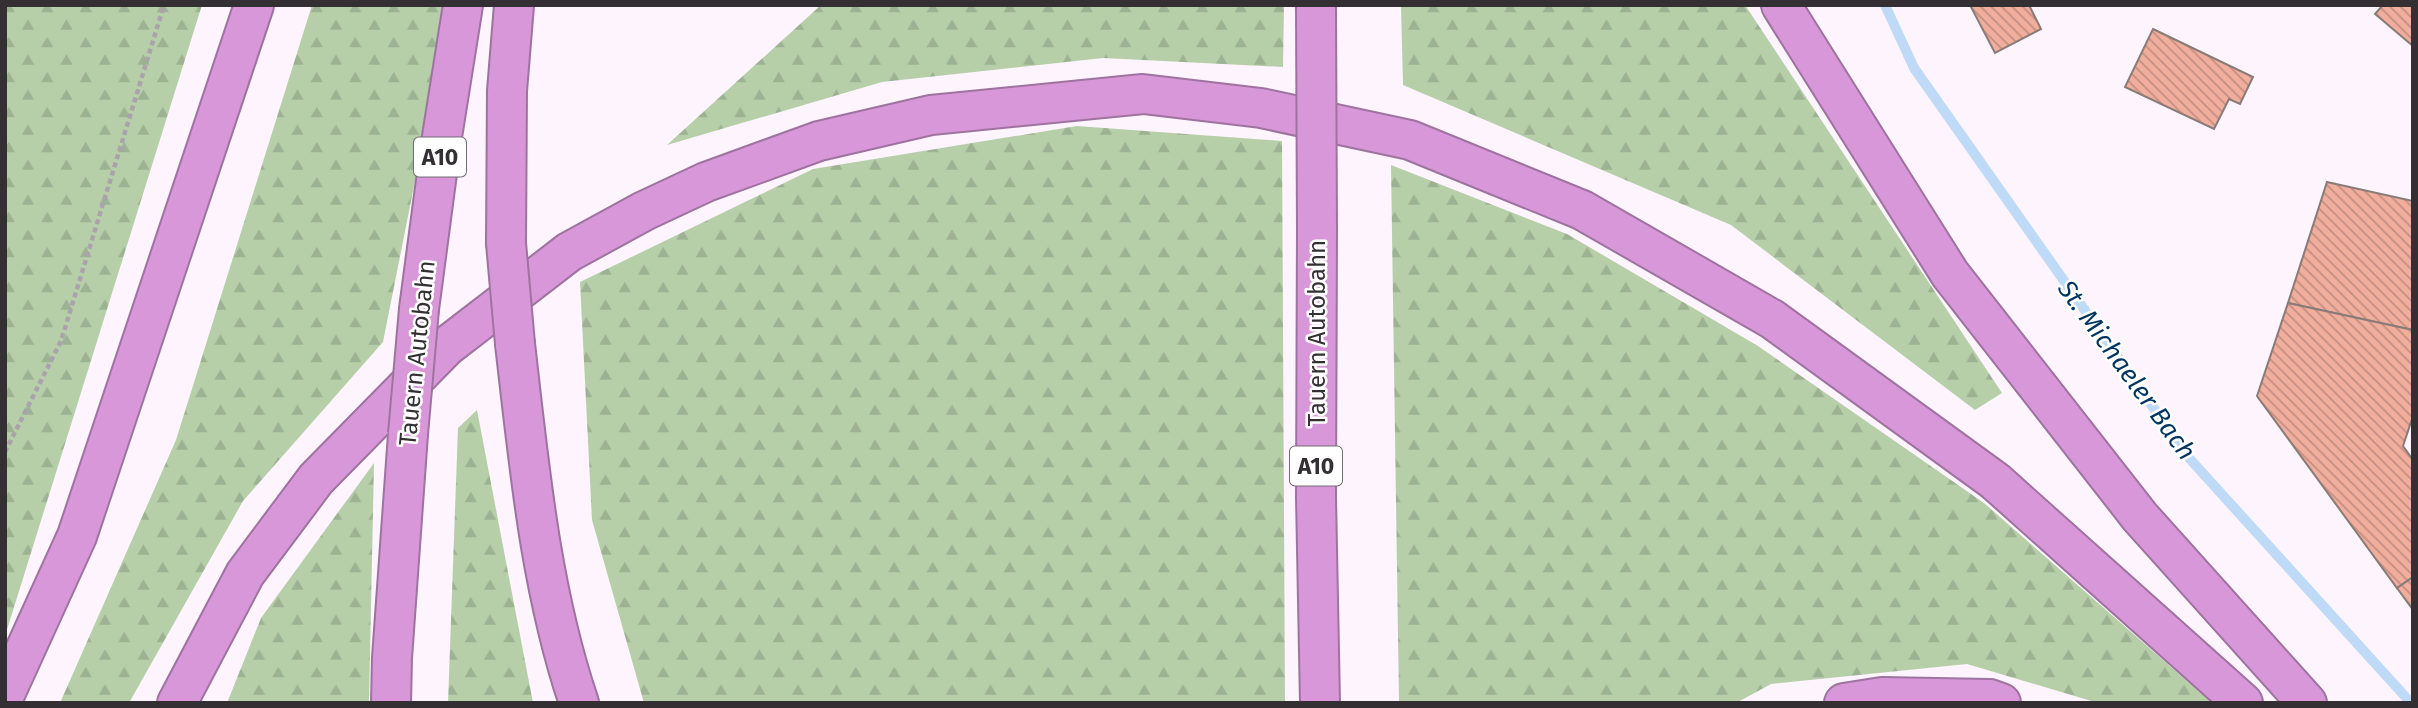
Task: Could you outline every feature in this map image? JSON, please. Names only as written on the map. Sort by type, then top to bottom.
[{"type":"highway","points":[[5,694],[77,536],[254,5]]},
{"type":"highway","name":"Tauern Autobahn","points":[[391,703],[392,658],[419,309],[463,5]]},
{"type":"highway","points":[[514,5],[507,91],[506,243],[515,344],[531,484],[549,587],[579,703]]},
{"type":"highway","points":[[1780,5],[1950,274],[2140,517],[2307,703]]},
{"type":"highway","name":"Tauern Autobahn","points":[[1316,6],[1316,497],[1320,703]]},
{"type":"highway","points":[[177,703],[245,573],[316,479],[447,346],[569,252],[643,211],[706,182],[819,141],[931,115],[1143,94],[1261,108],[1410,140],[1582,209],[1772,319],[1995,481],[2243,703]]},
{"type":"highway","points":[[1844,703],[1882,697],[1990,699],[2001,703]]},
{"type":"path","points":[[5,452],[61,341],[164,5]]},
{"type":"green space","points":[[5,5],[202,5],[5,636]]},
{"type":"green space","points":[[312,5],[450,5],[383,342],[243,501],[129,703],[60,703],[176,440]]},
{"type":"green space","points":[[821,5],[1284,5],[1283,67],[1103,58],[882,82],[667,145]]},
{"type":"green space","points":[[1401,5],[1745,5],[2002,393],[1975,410],[1731,225],[1403,85]]},
{"type":"green space","points":[[1077,126],[1282,141],[1285,703],[644,703],[592,520],[580,282],[813,169]]},
{"type":"green space","points":[[1391,165],[1567,234],[1758,346],[1984,503],[2212,703],[2098,703],[1967,664],[1771,684],[1736,703],[1399,703]]},
{"type":"green space","points":[[477,410],[533,703],[448,703],[458,428]]},
{"type":"green space","points":[[374,463],[369,703],[227,703],[261,618]]},
{"type":"building","points":[[1970,5],[2029,5],[2041,29],[1995,53]]},
{"type":"building","points":[[2383,5],[2413,5],[2413,46],[2375,14]]},
{"type":"building","points":[[2153,29],[2253,77],[2240,104],[2229,99],[2214,129],[2125,87]]},
{"type":"building","points":[[2327,182],[2413,201],[2413,330],[2288,303]]},
{"type":"building","points":[[2288,303],[2413,330],[2413,416],[2403,446],[2413,460],[2413,577],[2397,588],[2257,396]]},
{"type":"building","points":[[2413,577],[2413,610],[2397,588]]},
{"type":"waterway","name":"St. Michaeler Bach","points":[[1885,5],[1914,68],[2189,458],[2411,703]]}]
